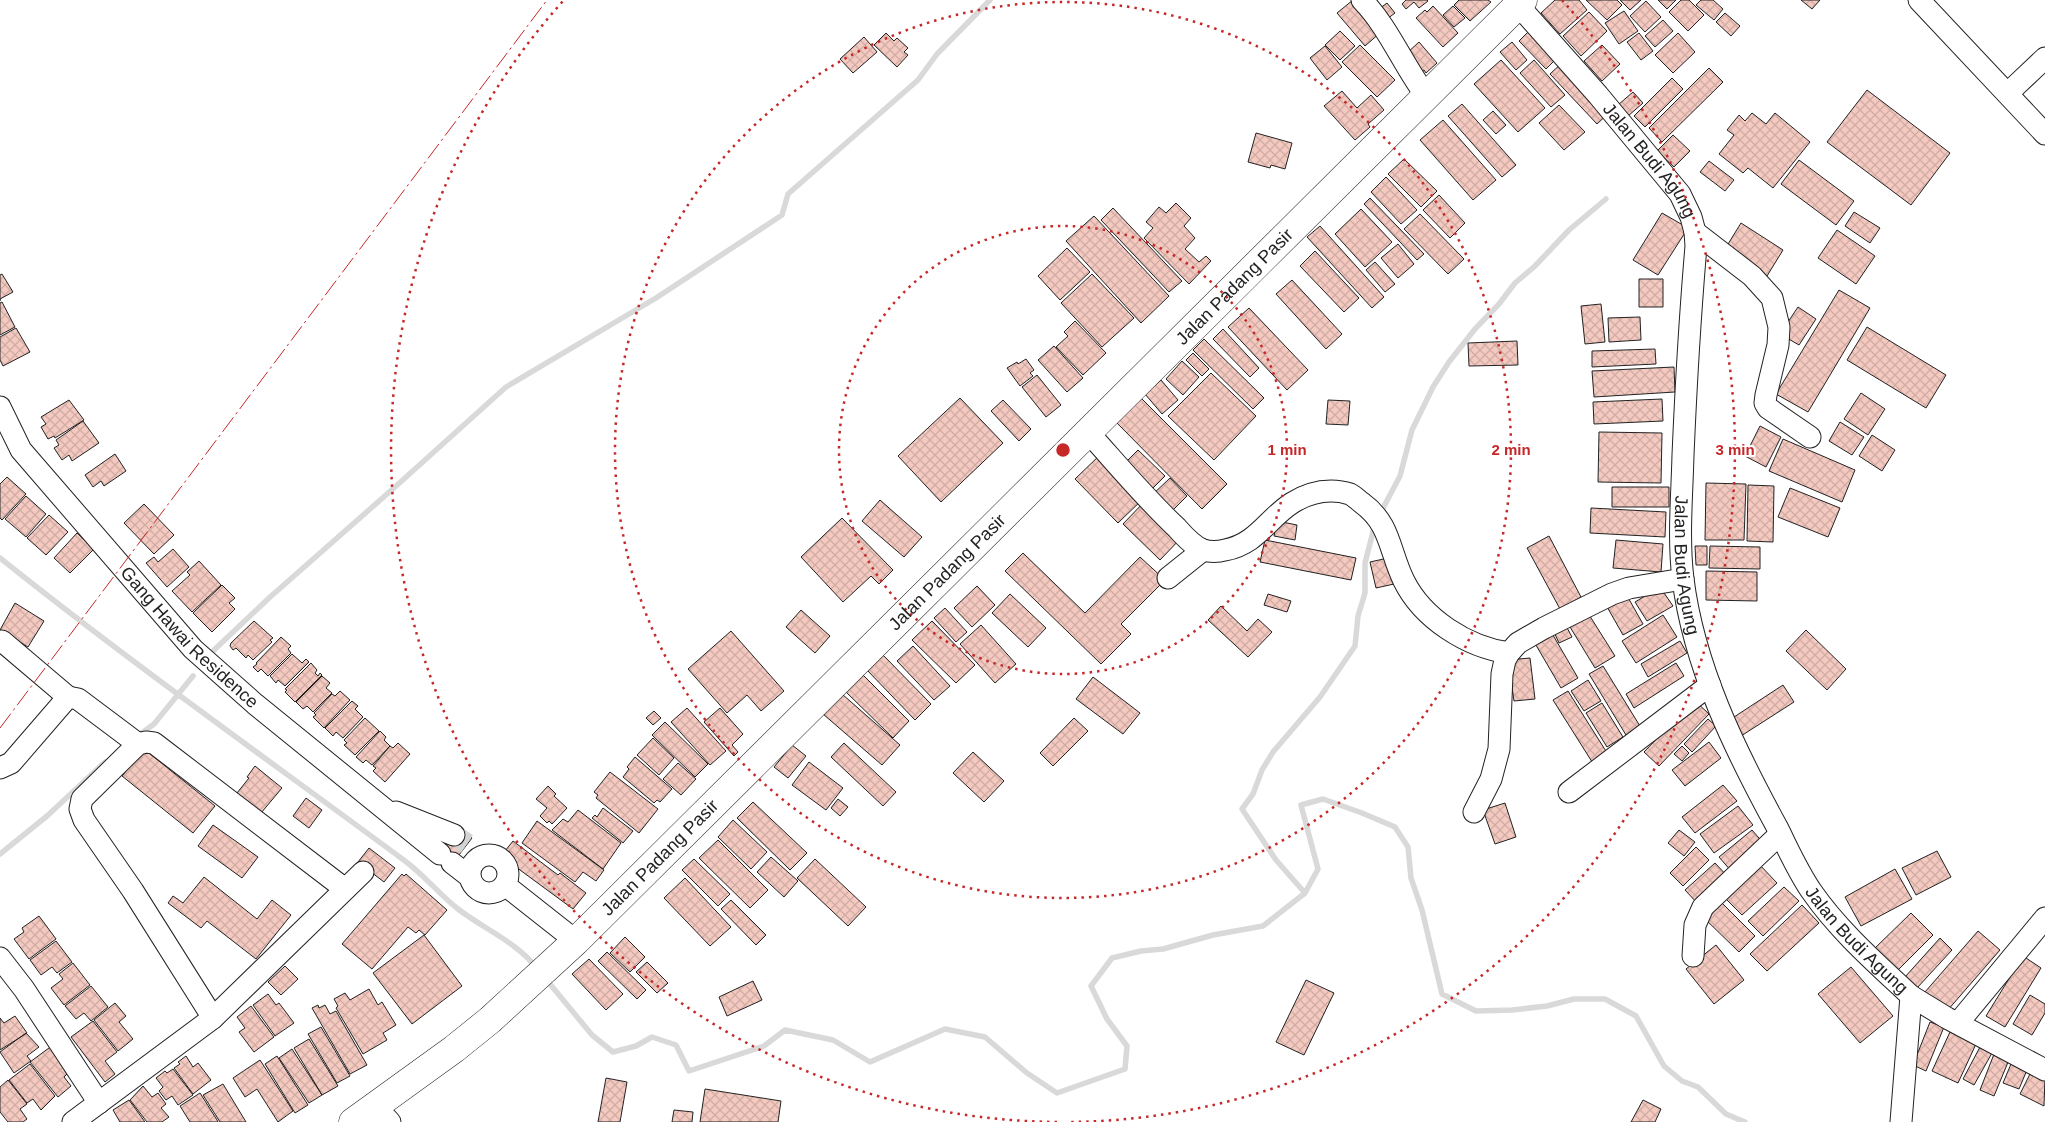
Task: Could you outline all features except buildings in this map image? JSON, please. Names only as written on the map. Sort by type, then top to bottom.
[{"type":"highway","name":"Jalan Padang Pasir","points":[[353,1122],[382,1114],[454,1049],[522,992],[568,948],[923,598],[1087,432],[1521,2]]},
{"type":"street","points":[[1362,0],[1385,29],[1407,69],[1426,97]]},
{"type":"street","points":[[1919,0],[2045,134]]},
{"type":"street","name":"Jalan Budi Agung","points":[[1521,2],[1680,194],[1691,217],[1696,246],[1687,348],[1681,510],[1683,579],[1696,646],[1710,685],[1757,790],[1812,892],[1830,916],[1868,956],[1911,996],[1901,1122]]},
{"type":"street","points":[[2008,93],[2045,58]]},
{"type":"street","points":[[1695,232],[1752,276],[1772,298],[1779,326],[1778,345],[1765,403],[1768,408],[1810,438]]},
{"type":"street","points":[[0,407],[21,450]]},
{"type":"street","points":[[1087,432],[1153,505],[1188,540],[1203,550],[1219,552],[1238,547],[1257,535],[1293,502],[1316,493],[1338,492],[1349,494],[1377,516],[1387,531],[1404,581],[1414,598],[1429,614],[1471,642],[1491,650],[1509,653]]},
{"type":"street","points":[[0,434],[21,450]]},
{"type":"street","name":"Gang Hawai Residence","points":[[21,450],[194,649],[255,704],[378,805],[470,877]]},
{"type":"street","points":[[1168,578],[1203,550]]},
{"type":"street","points":[[1474,812],[1491,779],[1499,749],[1502,674],[1505,660],[1509,653],[1518,644],[1544,628],[1612,594],[1629,588],[1683,579]]},
{"type":"street","points":[[2,641],[68,697],[78,699],[132,740],[158,746],[345,889]]},
{"type":"street","points":[[1569,792],[1710,685]]},
{"type":"street","points":[[0,768],[11,763],[68,697]]},
{"type":"street","points":[[132,740],[82,799],[80,809],[84,820],[133,891],[213,1018]]},
{"type":"street","points":[[378,805],[461,840],[486,855],[500,858],[506,864],[508,878],[505,885],[492,893],[484,893],[478,890],[472,884],[470,877],[472,866],[480,857],[486,855]]},
{"type":"street","points":[[1693,956],[1695,925],[1703,907],[1780,834]]},
{"type":"street","points":[[73,1122],[213,1018],[363,872]]},
{"type":"street","points":[[505,885],[568,948]]},
{"type":"street","points":[[1958,1024],[2045,918]]},
{"type":"street","points":[[0,958],[24,990],[98,1103]]},
{"type":"street","points":[[1911,996],[1958,1024],[2045,1070]]},
{"type":"waterway","points":[[213,651],[269,598],[506,387],[656,298],[782,215],[788,194],[918,80],[937,54],[990,0]]},
{"type":"waterway","points":[[1380,514],[1400,476],[1412,430],[1433,387],[1449,362],[1515,283],[1535,266],[1569,230],[1606,199]]},
{"type":"waterway","points":[[1305,893],[1276,860],[1242,809],[1253,794],[1262,770],[1273,752],[1320,697],[1355,646],[1358,616],[1365,593],[1365,563],[1375,524]]},
{"type":"waterway","points":[[0,558],[150,674],[405,861],[458,909],[519,950],[536,967]]},
{"type":"waterway","points":[[139,735],[154,724],[193,676]]},
{"type":"waterway","points":[[0,854],[47,816],[105,762]]},
{"type":"waterway","points":[[545,978],[592,1035],[613,1052],[636,1046],[652,1037],[676,1045],[689,1071],[764,1046],[785,1030],[833,1040],[870,1062],[945,1029],[985,1037],[1027,1073],[1057,1093],[1125,1069],[1127,1046],[1107,1019],[1091,986],[1112,958],[1141,951],[1163,949],[1213,935],[1263,926],[1305,893],[1318,869],[1301,805],[1323,799],[1395,827],[1408,847],[1411,878],[1422,910],[1442,994],[1476,1011],[1512,1010],[1547,1006],[1574,999],[1605,999],[1636,1016],[1664,1066],[1682,1081],[1698,1087],[1726,1114],[1745,1122]]},
{"type":"tunnel","points":[[454,835],[467,844]]},
{"type":"power","points":[[0,728],[547,0]]}]
